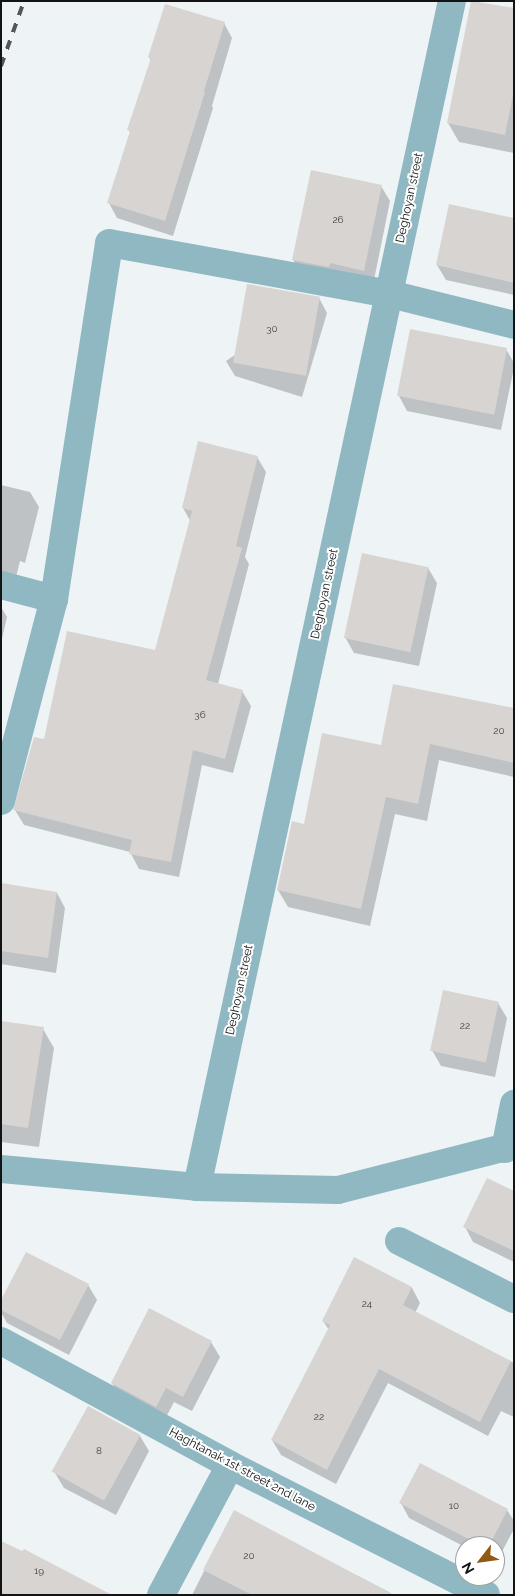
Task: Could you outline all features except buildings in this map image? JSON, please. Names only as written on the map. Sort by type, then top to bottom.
[{"type":"street","name":"Deghoyan street","points":[[197,1186],[452,1]]},
{"type":"street","points":[[1,801],[54,599],[109,243],[390,294],[514,325]]},
{"type":"street","points":[[1,585],[54,599]]},
{"type":"street","points":[[1,1169],[197,1186],[338,1190],[509,1147],[514,1104]]},
{"type":"street","points":[[399,1242],[514,1298]]},
{"type":"street","name":"Haghtanak 1st street 2nd lane","points":[[1,1341],[230,1465],[486,1595]]},
{"type":"street","points":[[161,1595],[230,1465]]},
{"type":"railway","points":[[1,66],[24,1]]}]
